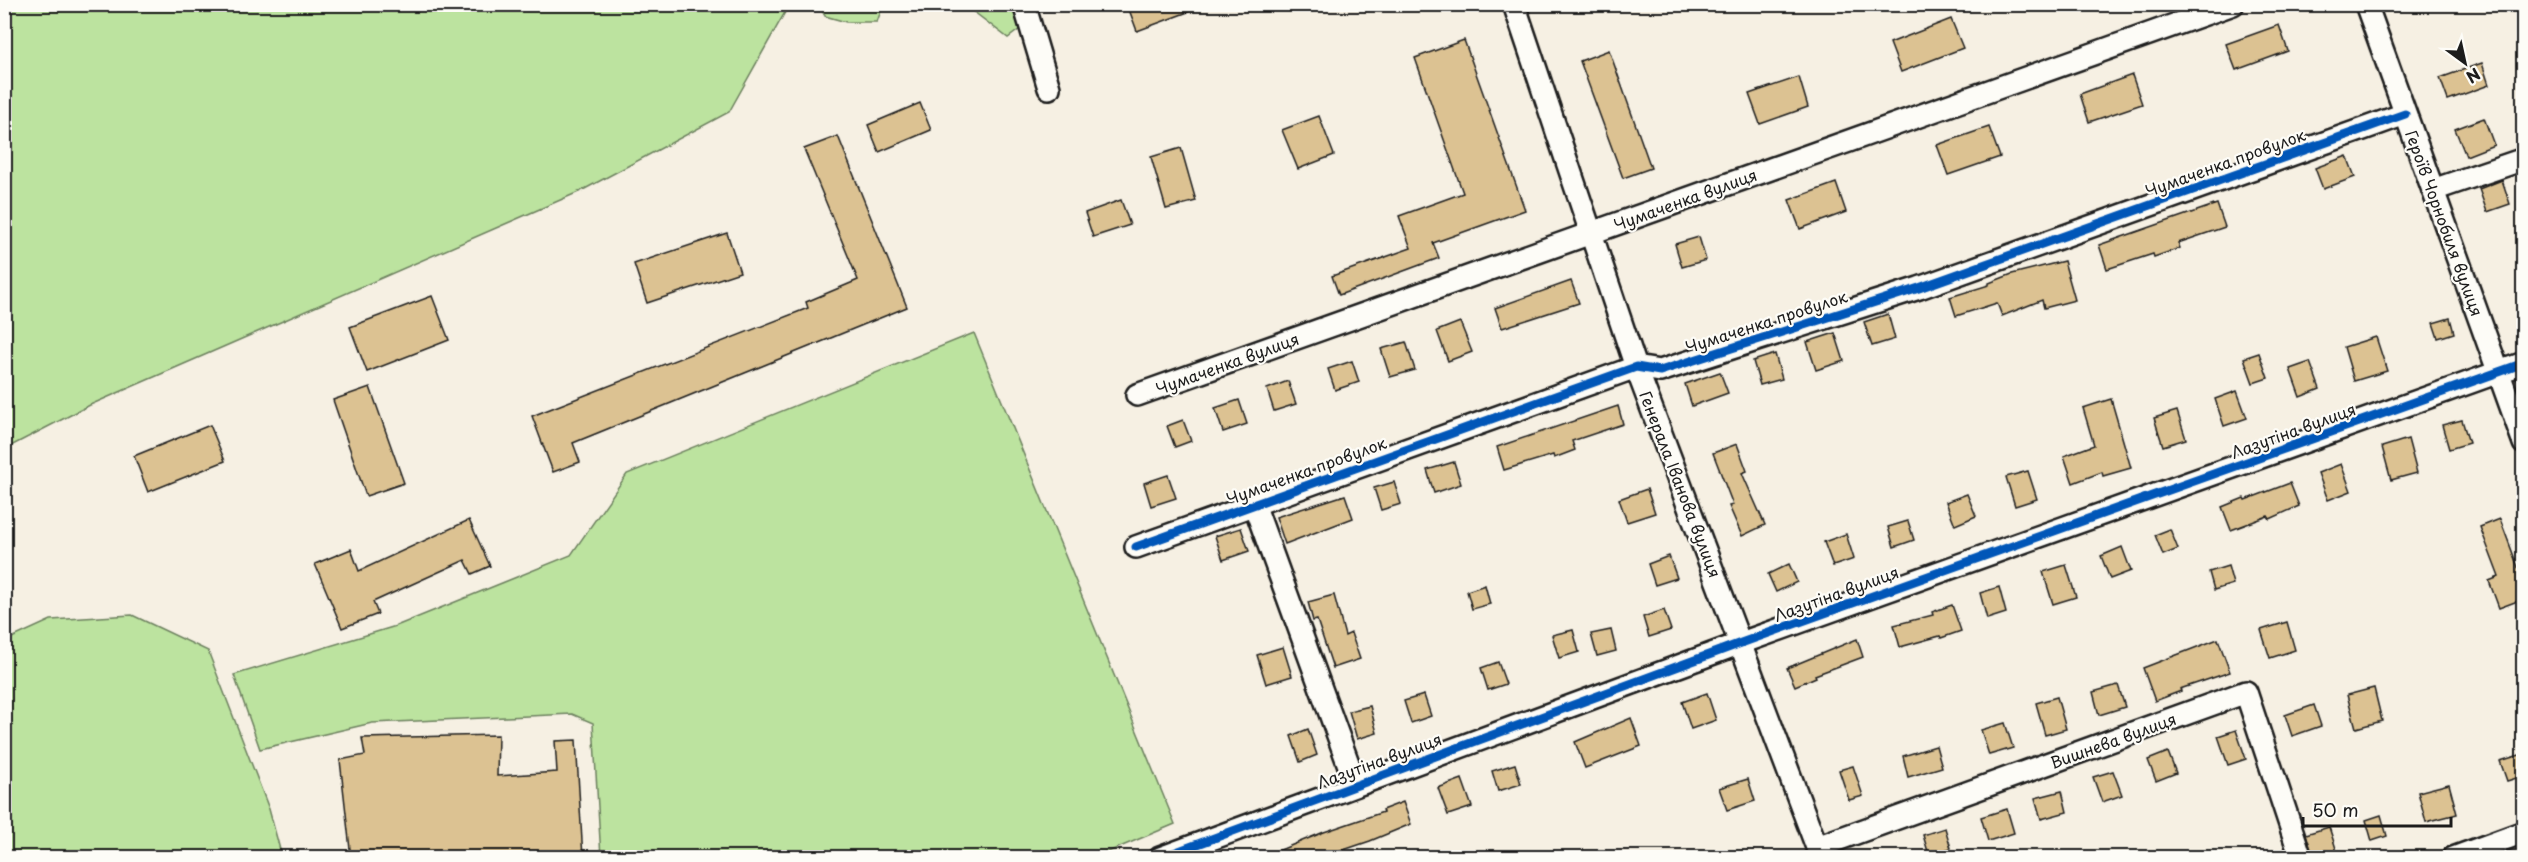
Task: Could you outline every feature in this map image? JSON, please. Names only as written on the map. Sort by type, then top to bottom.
[{"type":"street","points":[[1024,4],[1049,88]]},
{"type":"street","name":"Генерала Іванова вулиця","points":[[1514,4],[1636,367],[1819,852]]},
{"type":"street","name":"Чумаченка вулиця","points":[[1137,395],[2233,4]]},
{"type":"street","name":"Героїв Чорнобиля вулиця","points":[[2366,4],[2523,443]]},
{"type":"street","name":"Чумаченка провулок","points":[[1136,547],[1636,367],[1660,371],[1908,291],[2405,114]]},
{"type":"street","points":[[2433,190],[2523,159]]},
{"type":"street","name":"Лазутіна вулиця","points":[[1160,858],[1741,642],[2523,363]]},
{"type":"street","name":"Чумаченка провулок","points":[[1254,504],[1356,785]]},
{"type":"street","name":"Вишнева вулиця","points":[[1819,852],[2246,692],[2301,858]]},
{"type":"street","points":[[2453,858],[2523,832]]},
{"type":"green space","points":[[5,4],[789,5],[729,112],[581,191],[90,405],[5,449]]},
{"type":"green space","points":[[819,5],[883,5],[877,22],[846,22],[825,16]]},
{"type":"green space","points":[[965,5],[1011,5],[1020,29],[1008,38]]},
{"type":"green space","points":[[974,333],[1175,824],[1096,857],[601,857],[593,723],[572,714],[372,723],[260,749],[234,675],[396,626],[571,555],[627,474]]},
{"type":"green space","points":[[132,615],[208,651],[269,809],[282,857],[5,857],[5,641],[51,620]]},
{"type":"building","points":[[1127,4],[1203,4],[1204,6],[1137,31]]},
{"type":"building","points":[[1951,19],[1963,48],[1901,72],[1890,43]]},
{"type":"building","points":[[2279,25],[2288,51],[2236,70],[2226,44]]},
{"type":"building","points":[[1464,40],[1525,210],[1433,243],[1439,258],[1339,295],[1332,276],[1411,248],[1399,216],[1463,193],[1415,58]]},
{"type":"building","points":[[1609,50],[1651,168],[1623,178],[1580,61]]},
{"type":"building","points":[[2482,63],[2489,85],[2448,100],[2440,78]]},
{"type":"building","points":[[2132,75],[2142,104],[2089,122],[2080,94]]},
{"type":"building","points":[[1799,77],[1808,107],[1760,124],[1749,94]]},
{"type":"building","points":[[920,103],[931,130],[879,152],[868,125]]},
{"type":"building","points":[[1319,116],[1334,155],[1298,169],[1282,130]]},
{"type":"building","points":[[2484,118],[2494,145],[2466,156],[2455,129]]},
{"type":"building","points":[[1989,127],[2000,157],[1948,175],[1937,145]]},
{"type":"building","points":[[838,136],[907,307],[573,443],[580,462],[553,472],[532,416],[808,308],[806,302],[858,280],[804,149]]},
{"type":"building","points":[[1181,148],[1196,201],[1166,209],[1151,157]]},
{"type":"building","points":[[2347,156],[2355,177],[2323,189],[2315,168]]},
{"type":"building","points":[[2502,180],[2510,204],[2487,212],[2479,189]]},
{"type":"building","points":[[1836,183],[1846,212],[1800,229],[1789,200]]},
{"type":"building","points":[[1121,200],[1130,225],[1093,237],[1085,213]]},
{"type":"building","points":[[2217,204],[2225,227],[2178,243],[2180,248],[2107,269],[2099,245]]},
{"type":"building","points":[[727,233],[740,272],[647,303],[634,264]]},
{"type":"building","points":[[1699,237],[1706,260],[1682,267],[1675,244]]},
{"type":"building","points":[[2064,261],[2075,300],[2044,308],[2042,300],[2002,316],[1997,303],[1956,316],[1950,297],[1989,285],[1989,283],[2012,274]]},
{"type":"building","points":[[1571,281],[1579,303],[1502,328],[1495,308]]},
{"type":"building","points":[[432,296],[449,340],[367,372],[350,327]]},
{"type":"building","points":[[1888,314],[1895,339],[1872,346],[1864,322]]},
{"type":"building","points":[[2450,318],[2454,333],[2438,338],[2433,323]]},
{"type":"building","points":[[1460,322],[1472,352],[1448,361],[1437,331]]},
{"type":"building","points":[[1835,333],[1844,361],[1816,370],[1807,342]]},
{"type":"building","points":[[2376,337],[2387,371],[2354,381],[2344,347]]},
{"type":"building","points":[[1406,342],[1415,370],[1390,377],[1381,349]]},
{"type":"building","points":[[2259,353],[2268,378],[2253,383],[2244,358]]},
{"type":"building","points":[[1775,354],[1782,379],[1760,385],[1753,361]]},
{"type":"building","points":[[1352,361],[1359,382],[1335,390],[1328,369]]},
{"type":"building","points":[[2310,362],[2320,389],[2300,397],[2290,369]]},
{"type":"building","points":[[1720,372],[1728,393],[1692,406],[1685,384]]},
{"type":"building","points":[[1288,381],[1296,404],[1274,411],[1267,389]]},
{"type":"building","points":[[370,387],[404,483],[366,496],[333,400]]},
{"type":"building","points":[[2237,391],[2247,418],[2224,426],[2215,399]]},
{"type":"building","points":[[2111,399],[2131,468],[2103,476],[2102,472],[2073,483],[2064,456],[2094,445],[2083,408]]},
{"type":"building","points":[[1239,400],[1247,424],[1223,432],[1215,408]]},
{"type":"building","points":[[1618,406],[1623,424],[1572,441],[1575,450],[1554,458],[1553,455],[1504,470],[1497,447]]},
{"type":"building","points":[[2177,411],[2186,439],[2163,446],[2154,418]]},
{"type":"building","points":[[1183,420],[1191,441],[1175,447],[1167,426]]},
{"type":"building","points":[[2462,420],[2469,443],[2449,449],[2442,425]]},
{"type":"building","points":[[210,425],[225,461],[148,492],[134,456]]},
{"type":"building","points":[[2408,439],[2417,473],[2391,480],[2382,447]]},
{"type":"building","points":[[1737,444],[1747,471],[1742,473],[1765,525],[1742,536],[1729,506],[1733,505],[1713,453]]},
{"type":"building","points":[[1454,462],[1461,484],[1434,493],[1427,470]]},
{"type":"building","points":[[2341,464],[2351,491],[2328,500],[2318,473]]},
{"type":"building","points":[[2028,471],[2037,499],[2015,506],[2006,477]]},
{"type":"building","points":[[1168,475],[1176,498],[1151,506],[1144,483]]},
{"type":"building","points":[[1394,482],[1401,504],[1381,510],[1374,488]]},
{"type":"building","points":[[2290,483],[2299,506],[2270,519],[2268,516],[2231,530],[2222,507]]},
{"type":"building","points":[[1647,489],[1655,513],[1627,522],[1619,499]]},
{"type":"building","points":[[1967,494],[1976,516],[1955,525],[1946,502]]},
{"type":"building","points":[[1345,495],[1353,518],[1285,544],[1276,517]]},
{"type":"building","points":[[2500,519],[2519,570],[2523,569],[2523,599],[2499,608],[2489,581],[2499,577],[2480,527]]},
{"type":"building","points":[[469,520],[490,566],[472,574],[465,560],[373,602],[378,614],[342,628],[315,564],[351,549],[359,571]]},
{"type":"building","points":[[1908,521],[1914,540],[1894,547],[1888,527]]},
{"type":"building","points":[[1241,528],[1249,551],[1223,560],[1215,536]]},
{"type":"building","points":[[2170,529],[2178,549],[2163,555],[2155,535]]},
{"type":"building","points":[[1846,534],[1854,559],[1833,566],[1824,542]]},
{"type":"building","points":[[2122,547],[2131,571],[2110,579],[2101,556]]},
{"type":"building","points":[[1669,556],[1677,578],[1655,585],[1648,564]]},
{"type":"building","points":[[1789,564],[1797,582],[1776,592],[1768,574]]},
{"type":"building","points":[[2066,565],[2076,597],[2053,604],[2043,572]]},
{"type":"building","points":[[2228,566],[2233,584],[2214,590],[2209,572]]},
{"type":"building","points":[[1485,585],[1490,604],[1472,609],[1467,591]]},
{"type":"building","points":[[1999,587],[2006,613],[1987,619],[1980,593]]},
{"type":"building","points":[[1334,595],[1345,636],[1351,633],[1360,659],[1333,668],[1317,620],[1313,621],[1308,602]]},
{"type":"building","points":[[1952,605],[1961,631],[1900,647],[1894,625],[1933,615],[1932,612]]},
{"type":"building","points":[[1664,610],[1671,630],[1649,637],[1643,617]]},
{"type":"building","points":[[2287,622],[2295,650],[2270,658],[2261,630]]},
{"type":"building","points":[[1573,630],[1579,652],[1559,658],[1552,635]]},
{"type":"building","points":[[1611,630],[1616,651],[1597,656],[1591,634]]},
{"type":"building","points":[[1857,639],[1863,657],[1815,675],[1816,677],[1795,686],[1787,668]]},
{"type":"building","points":[[2218,639],[2230,672],[2180,689],[2181,691],[2155,701],[2143,668]]},
{"type":"building","points":[[1283,647],[1292,676],[1266,684],[1257,655]]},
{"type":"building","points":[[1498,662],[1506,684],[1488,690],[1481,668]]},
{"type":"building","points":[[2118,685],[2125,707],[2099,715],[2093,692]]},
{"type":"building","points":[[2374,688],[2382,721],[2356,728],[2347,695]]},
{"type":"building","points":[[1707,693],[1716,720],[1691,729],[1682,702]]},
{"type":"building","points":[[1424,695],[1431,716],[1411,723],[1404,701]]},
{"type":"building","points":[[2057,697],[2066,729],[2045,735],[2036,703]]},
{"type":"building","points":[[2314,705],[2321,726],[2292,736],[2285,715]]},
{"type":"building","points":[[1370,706],[1377,733],[1357,739],[1349,711]]},
{"type":"building","points":[[1631,718],[1641,746],[1585,768],[1575,742]]},
{"type":"building","points":[[2005,723],[2013,748],[1989,755],[1981,730]]},
{"type":"building","points":[[1308,729],[1317,755],[1300,762],[1291,736]]},
{"type":"building","points":[[2236,730],[2246,759],[2228,765],[2218,736]]},
{"type":"building","points":[[498,735],[497,776],[557,772],[555,741],[576,740],[583,858],[351,858],[340,760],[365,755],[362,738]]},
{"type":"building","points":[[1936,746],[1942,767],[1908,777],[1903,756]]},
{"type":"building","points":[[2168,752],[2176,773],[2156,781],[2148,760]]},
{"type":"building","points":[[2523,754],[2523,776],[2507,781],[2500,761]]},
{"type":"building","points":[[1515,764],[1521,784],[1498,791],[1492,771]]},
{"type":"building","points":[[1853,766],[1863,796],[1849,800],[1839,770]]},
{"type":"building","points":[[2113,771],[2122,795],[2102,802],[2093,777]]},
{"type":"building","points":[[1462,779],[1472,807],[1448,815],[1438,788]]},
{"type":"building","points":[[1748,779],[1755,801],[1727,810],[1719,788]]},
{"type":"building","points":[[2449,784],[2457,814],[2426,822],[2418,792]]},
{"type":"building","points":[[2062,791],[2067,812],[2041,819],[2035,798]]},
{"type":"building","points":[[1403,802],[1411,824],[1370,841],[1320,858],[1261,858],[1324,832],[1383,812],[1382,810]]},
{"type":"building","points":[[2007,809],[2014,833],[1988,841],[1981,817]]},
{"type":"building","points":[[2381,815],[2387,836],[2372,841],[2366,820]]},
{"type":"building","points":[[2329,827],[2339,858],[2313,858],[2306,834]]},
{"type":"building","points":[[1945,828],[1951,848],[1929,855],[1923,835]]},
{"type":"cycle path","points":[[1136,547],[1636,367],[1660,371],[1919,288],[2405,114]]},
{"type":"cycle path","points":[[1160,858],[1741,643],[2524,363]]}]
